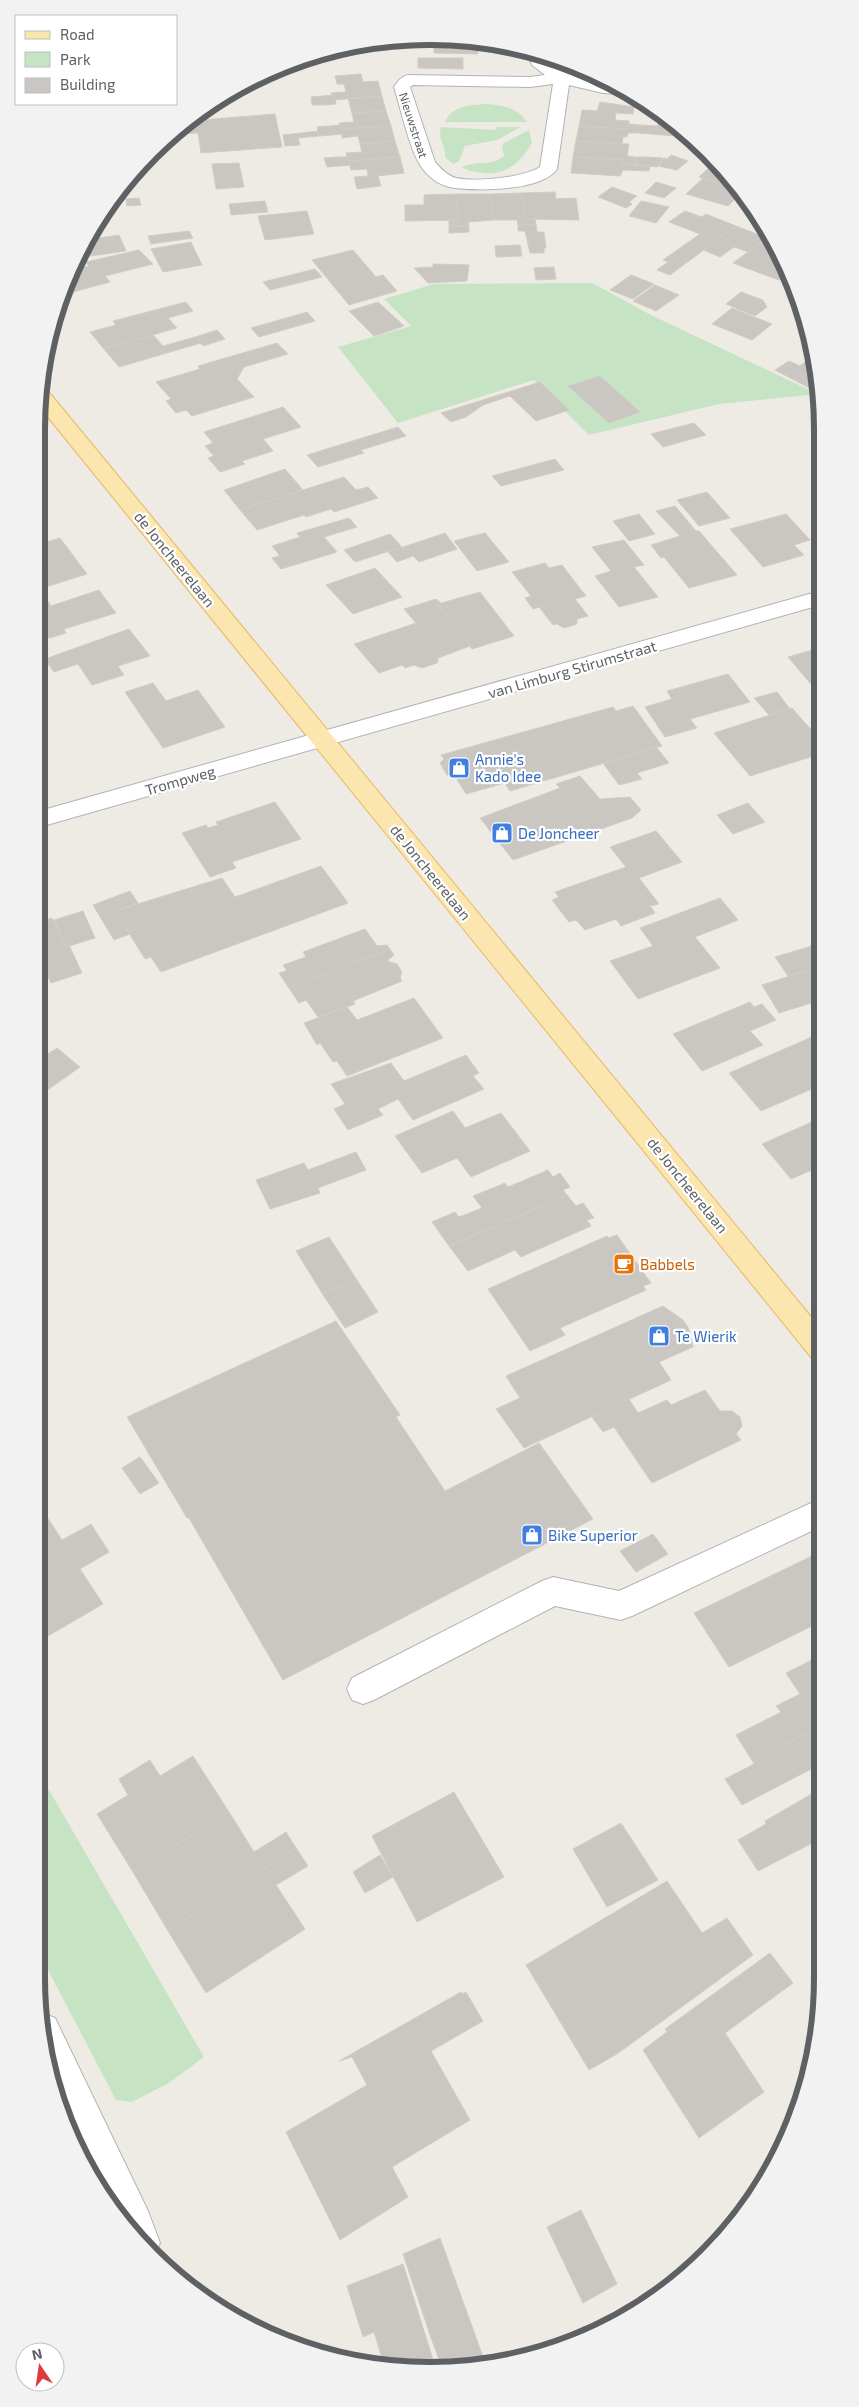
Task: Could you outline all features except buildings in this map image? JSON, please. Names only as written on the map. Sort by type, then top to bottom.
[{"type":"main road","name":"de Joncheerelaan","points":[[46,401],[814,1340]]},
{"type":"street","name":"Nieuwstraat","points":[[539,61],[541,65],[562,78],[605,88]]},
{"type":"street","name":"Nieuwstraat","points":[[562,78],[548,170],[537,178],[522,181],[455,183],[447,180],[430,168],[426,162],[402,87],[408,80],[530,82],[562,78]]},
{"type":"street","name":"van Limburg Stirumstraat","points":[[323,740],[814,600]]},
{"type":"street","name":"Trompweg","points":[[45,817],[323,740]]},
{"type":"street","points":[[363,1689],[554,1591],[621,1606],[814,1515]]},
{"type":"street","points":[[52,2051],[136,2226]]},
{"type":"green space","points":[[485,104],[514,110],[527,122],[445,122],[452,113],[462,107]]},
{"type":"green space","points":[[441,127],[496,130],[497,127],[521,127],[497,140],[465,146],[459,161],[453,164],[445,157],[440,135]]},
{"type":"green space","points":[[529,130],[532,143],[522,157],[510,168],[495,173],[486,173],[470,171],[462,167],[499,159],[504,156],[502,146],[504,143]]},
{"type":"green space","points":[[592,283],[651,315],[812,391],[812,395],[719,404],[589,435],[534,380],[398,423],[338,347],[411,326],[384,299],[434,284]]},
{"type":"green space","points":[[45,1783],[204,2057],[169,2083],[132,2102],[116,2100],[45,1964]]},
{"type":"place","name":"Annie's Kado Idee","points":[[459,768]]},
{"type":"place","name":"De Joncheer","points":[[502,833]]},
{"type":"place","name":"Babbels","points":[[624,1264]]},
{"type":"place","name":"Te Wierik","points":[[659,1336]]},
{"type":"place","name":"Bike Superior","points":[[532,1535]]}]
